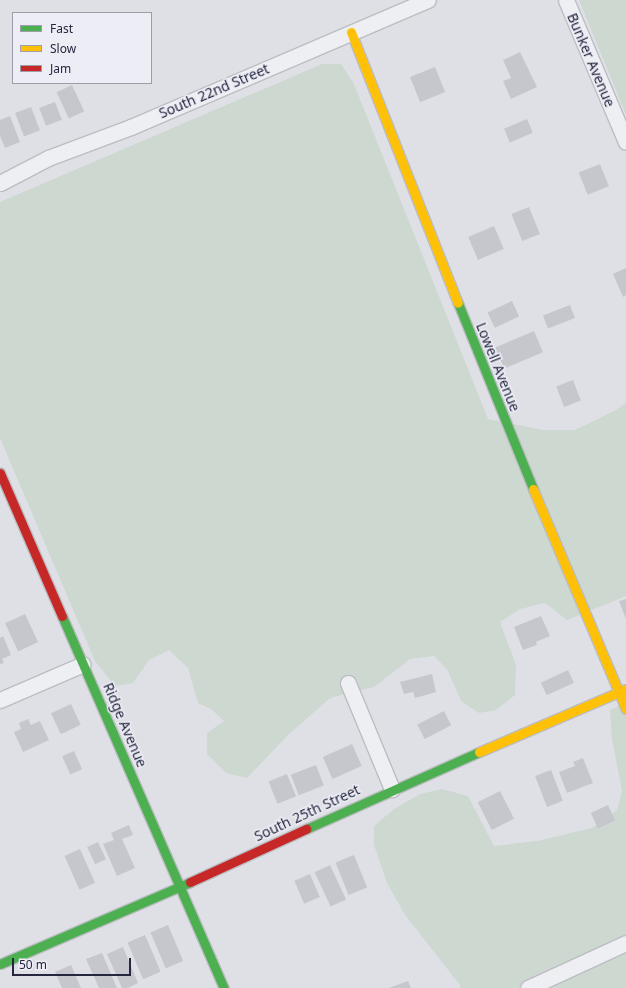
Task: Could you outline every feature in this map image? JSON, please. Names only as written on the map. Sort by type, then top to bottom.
[{"type":"street","name":"South 22nd Street","points":[[0,183],[48,158],[131,127],[428,0]]},
{"type":"street","name":"Bunker Avenue","points":[[566,0],[626,142]]},
{"type":"street","name":"Lowell Avenue","points":[[351,32],[505,422],[622,691],[626,709]]},
{"type":"street","name":"Ridge Avenue","points":[[0,473],[224,988]]},
{"type":"street","points":[[0,700],[84,664]]},
{"type":"street","points":[[348,683],[392,789]]},
{"type":"street","name":"South 25th Street","points":[[0,964],[180,887],[392,789],[622,691]]},
{"type":"street","points":[[528,988],[626,943]]},
{"type":"shaded area","points":[[579,0],[626,0],[626,115]]},
{"type":"shaded area","points":[[322,64],[341,64],[353,82],[488,419],[543,430],[575,430],[616,410],[626,403],[626,596],[567,620],[545,603],[520,609],[500,622],[516,665],[515,695],[496,710],[479,713],[461,701],[447,669],[434,656],[410,659],[374,687],[330,698],[288,735],[247,778],[226,773],[207,754],[207,733],[224,721],[211,709],[198,703],[188,668],[169,650],[149,660],[133,683],[115,686],[95,661],[0,438],[0,202]]},
{"type":"shaded area","points":[[626,703],[626,988],[460,988],[460,985],[405,915],[387,883],[374,845],[374,826],[394,809],[420,794],[442,789],[468,796],[494,846],[537,841],[592,828],[617,810],[622,791],[612,739],[610,710]]},
{"type":"building","points":[[520,52],[537,87],[511,99],[503,81],[511,78],[503,60]]},
{"type":"building","points":[[435,67],[445,92],[420,102],[410,77]]},
{"type":"building","points":[[72,85],[84,111],[69,118],[57,92]]},
{"type":"building","points":[[55,102],[62,120],[46,126],[39,108]]},
{"type":"building","points":[[31,107],[40,130],[24,136],[15,113]]},
{"type":"building","points":[[10,116],[20,142],[5,148],[0,136],[0,120]]},
{"type":"building","points":[[527,119],[533,133],[510,143],[504,129]]},
{"type":"building","points":[[600,164],[609,186],[588,195],[579,173]]},
{"type":"building","points":[[529,207],[540,234],[522,241],[511,214]]},
{"type":"building","points":[[494,226],[504,249],[478,260],[468,237]]},
{"type":"building","points":[[626,268],[626,295],[623,297],[613,274]]},
{"type":"building","points":[[512,301],[519,316],[495,328],[488,312]]},
{"type":"building","points":[[570,305],[575,318],[548,328],[543,315]]},
{"type":"building","points":[[534,331],[543,352],[504,369],[495,347]]},
{"type":"building","points":[[573,380],[581,401],[564,407],[556,386]]},
{"type":"building","points":[[626,599],[626,619],[619,601]]},
{"type":"building","points":[[25,614],[38,642],[18,651],[5,623]]},
{"type":"building","points":[[541,616],[550,636],[536,642],[537,645],[523,650],[514,627]]},
{"type":"building","points":[[3,636],[11,655],[2,659],[4,663],[0,664],[0,638]]},
{"type":"building","points":[[568,670],[574,683],[547,695],[541,683]]},
{"type":"building","points":[[432,674],[436,692],[415,698],[413,692],[404,694],[400,682]]},
{"type":"building","points":[[71,704],[81,725],[61,734],[51,713]]},
{"type":"building","points":[[444,711],[451,725],[425,739],[417,725]]},
{"type":"building","points":[[28,719],[31,725],[40,721],[49,740],[23,752],[14,732],[21,729],[19,723]]},
{"type":"building","points":[[352,744],[362,766],[333,779],[323,757]]},
{"type":"building","points":[[74,751],[82,769],[70,775],[62,756]]},
{"type":"building","points":[[583,758],[593,783],[567,793],[559,772],[575,766],[573,762]]},
{"type":"building","points":[[316,765],[324,786],[299,795],[291,775]]},
{"type":"building","points":[[551,770],[563,801],[547,807],[535,776]]},
{"type":"building","points":[[287,774],[296,796],[277,804],[268,781]]},
{"type":"building","points":[[500,791],[514,819],[492,830],[478,802]]},
{"type":"building","points":[[608,805],[615,820],[598,828],[591,813]]},
{"type":"building","points":[[129,825],[133,835],[122,839],[135,868],[117,876],[103,844],[114,840],[111,833]]},
{"type":"building","points":[[98,842],[106,859],[95,864],[87,847]]},
{"type":"building","points":[[80,849],[95,883],[80,890],[64,856]]},
{"type":"building","points":[[354,855],[367,887],[349,895],[335,862]]},
{"type":"building","points":[[330,865],[346,899],[331,907],[315,872]]},
{"type":"building","points":[[310,874],[320,897],[304,904],[294,881]]},
{"type":"building","points":[[168,925],[183,961],[166,968],[151,932]]},
{"type":"building","points":[[145,935],[161,972],[143,979],[128,942]]},
{"type":"building","points":[[123,947],[138,983],[128,988],[122,988],[107,954]]},
{"type":"building","points":[[102,953],[117,988],[99,988],[86,959]]},
{"type":"building","points":[[71,965],[81,988],[62,988],[55,972]]},
{"type":"building","points":[[408,981],[411,988],[389,988]]},
{"type":"traffic: fast","points":[[458,303],[533,489]]},
{"type":"traffic: fast","points":[[62,616],[224,988]]},
{"type":"traffic: fast","points":[[306,829],[479,752]]},
{"type":"traffic: fast","points":[[0,964],[190,882]]},
{"type":"traffic: slow","points":[[351,32],[458,303]]},
{"type":"traffic: slow","points":[[533,489],[626,709]]},
{"type":"traffic: slow","points":[[479,752],[626,689]]},
{"type":"traffic: jam","points":[[0,473],[62,616]]},
{"type":"traffic: jam","points":[[190,882],[306,829]]}]
